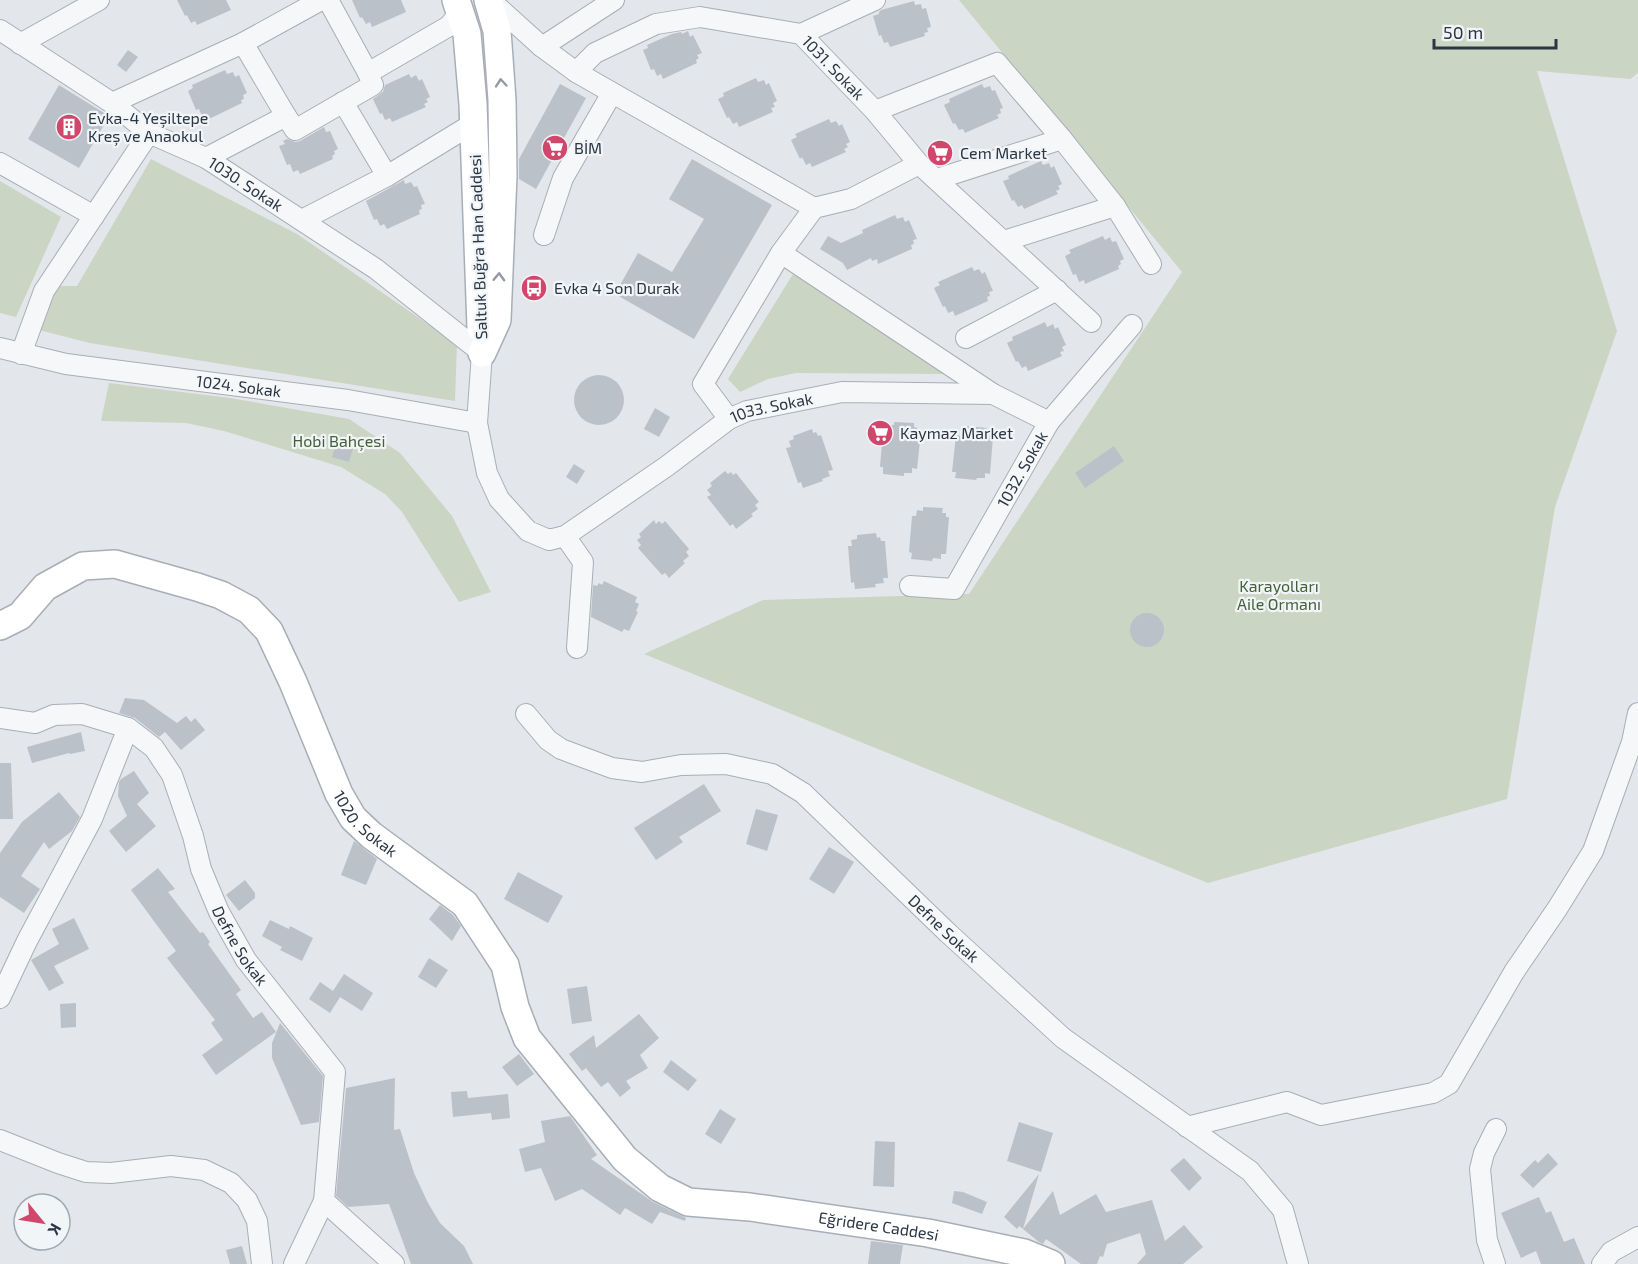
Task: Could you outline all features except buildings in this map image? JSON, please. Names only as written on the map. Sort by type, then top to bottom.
[{"type":"street","points":[[20,44],[99,0]]},
{"type":"street","points":[[112,103],[243,43],[297,5],[321,0]]},
{"type":"street","points":[[243,43],[295,130],[373,85],[328,0]]},
{"type":"street","points":[[489,0],[542,47],[576,72],[814,208]]},
{"type":"street","name":"Saltuk Buğra Han Caddesi","points":[[482,353],[497,320],[503,175],[502,100],[497,31],[489,0]]},
{"type":"street","points":[[542,47],[614,0]]},
{"type":"street","points":[[801,34],[875,0]]},
{"type":"street","points":[[368,73],[450,26],[458,6]]},
{"type":"street","name":"Saltuk Buğra Han Caddesi","points":[[458,6],[467,34],[474,123],[482,353]]},
{"type":"street","name":"1031. Sokak","points":[[576,72],[595,53],[656,24],[700,17],[801,34],[875,111],[919,164],[1090,322]]},
{"type":"street","name":"1030. Sokak","points":[[0,30],[112,103],[150,133],[206,158],[302,219],[376,269],[482,353]]},
{"type":"street","points":[[875,111],[997,63],[1062,139],[1114,206],[1151,264]]},
{"type":"street","points":[[544,235],[563,178],[612,93]]},
{"type":"street","points":[[344,102],[387,176]]},
{"type":"street","points":[[206,158],[286,116]]},
{"type":"street","points":[[302,219],[387,176],[474,123]]},
{"type":"street","points":[[21,354],[44,291],[150,133]]},
{"type":"street","points":[[937,179],[1062,139]]},
{"type":"street","points":[[0,163],[94,216]]},
{"type":"street","points":[[729,419],[703,384],[781,253],[814,208],[851,199],[919,164]]},
{"type":"street","points":[[1004,241],[1114,206]]},
{"type":"street","points":[[781,253],[993,394]]},
{"type":"street","points":[[966,338],[1057,291]]},
{"type":"street","name":"1032. Sokak","points":[[910,586],[954,588],[1049,422],[1132,325]]},
{"type":"street","name":"1024. Sokak","points":[[0,348],[66,364],[348,400],[477,423]]},
{"type":"street","points":[[482,353],[477,423],[487,473],[499,499],[528,531],[549,540],[565,536],[583,562],[578,648]]},
{"type":"street","name":"1033. Sokak","points":[[565,536],[667,466],[729,419],[747,411],[842,392],[993,394],[1049,422]]},
{"type":"street","name":"1020. Sokak","points":[[0,626],[20,616],[45,587],[82,566],[116,564],[213,592],[249,610],[269,631],[293,682],[339,794],[353,818],[465,904],[505,965],[515,1008],[527,1038],[625,1159],[660,1188],[688,1202],[702,1204]]},
{"type":"street","points":[[1187,1127],[1287,1102],[1322,1115],[1433,1093],[1449,1084],[1514,972],[1593,851],[1632,742],[1638,713]]},
{"type":"street","name":"Defne Sokak","points":[[0,718],[35,723],[54,715],[82,714],[128,728],[154,748],[172,775],[194,836],[201,869],[219,912],[246,960],[334,1072],[324,1201]]},
{"type":"street","name":"Defne Sokak","points":[[526,714],[548,740],[561,749],[612,768],[642,771],[681,765],[726,764],[772,774],[803,793],[948,933],[1063,1038],[1250,1171],[1283,1210],[1298,1264]]},
{"type":"street","points":[[0,998],[27,941],[92,819],[128,728]]},
{"type":"street","points":[[1495,1264],[1487,1240],[1480,1169],[1484,1153],[1496,1130]]},
{"type":"street","points":[[0,1140],[86,1172],[111,1173],[171,1166],[204,1170],[231,1183],[247,1200],[257,1221],[262,1264]]},
{"type":"street","points":[[294,1264],[324,1201],[394,1264]]},
{"type":"street","name":"Eğridere Caddesi","points":[[702,1204],[750,1207],[928,1233],[998,1255],[1024,1253],[1051,1264]]},
{"type":"street","points":[[1602,1264],[1611,1252],[1638,1237]]},
{"type":"green space","name":"Karayolları Aile Ormanı","points":[[959,0],[1638,0],[1638,73],[1630,79],[1537,71],[1617,331],[1555,507],[1507,799],[1208,883],[644,654],[763,600],[969,594],[1182,272]]},
{"type":"green space","points":[[151,159],[297,234],[457,344],[455,401],[90,343],[39,330],[58,286],[77,286]]},
{"type":"green space","points":[[0,181],[61,217],[16,317],[0,313]]},
{"type":"green space","points":[[793,274],[948,374],[796,373],[768,379],[740,392],[728,379]]},
{"type":"green space","name":"Hobi Bahçesi","points":[[109,383],[230,398],[349,419],[400,453],[452,516],[491,592],[459,602],[402,512],[385,494],[341,467],[224,431],[186,423],[101,421]]},
{"type":"place","name":"Evka-4 Yeşiltepe Kreş ve Anaokul","points":[[69,127]]},
{"type":"place","name":"BİM","points":[[555,148]]},
{"type":"place","name":"Cem Market","points":[[940,153]]},
{"type":"place","name":"Evka 4 Son Durak","points":[[534,288]]},
{"type":"place","name":"Kaymaz Market","points":[[880,433]]}]
